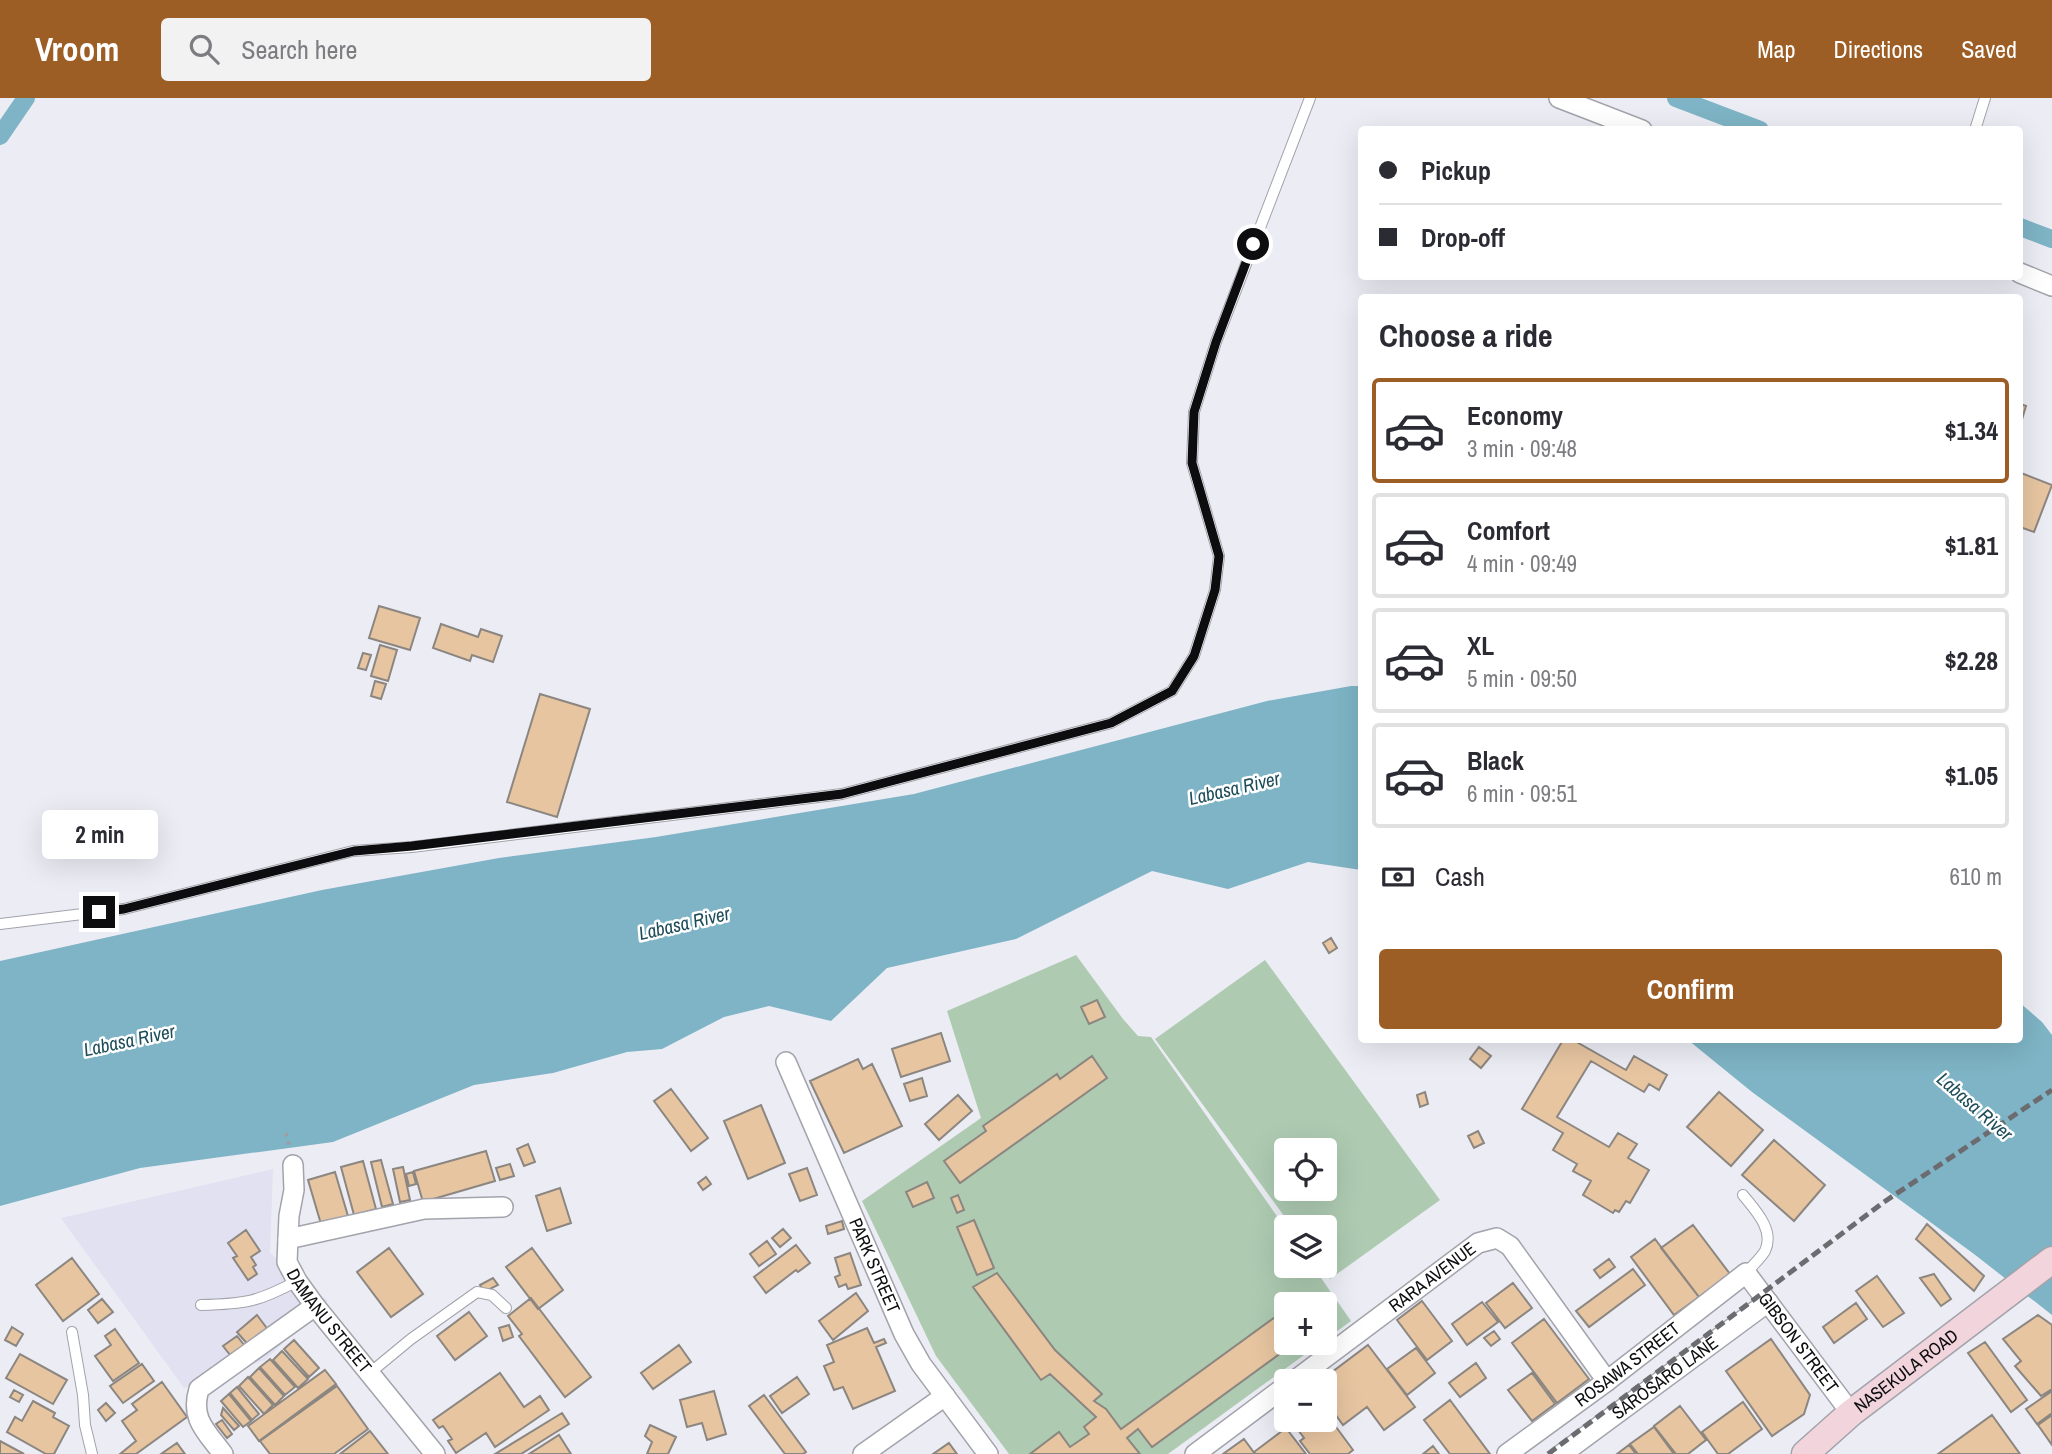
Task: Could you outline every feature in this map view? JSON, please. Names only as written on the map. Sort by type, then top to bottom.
[{"type":"main road","name":"NASEKULA ROAD","points":[[1805,1454],[1851,1413],[2052,1261]]},
{"type":"street","points":[[1559,98],[1632,126]]},
{"type":"street","points":[[2023,274],[2052,286]]},
{"type":"street","name":"PARK STREET","points":[[786,1062],[904,1334],[921,1364],[988,1454]]},
{"type":"street","name":"DAMANU STREET","points":[[293,1165],[294,1190],[289,1216],[287,1262],[297,1281],[316,1306],[435,1454]]},
{"type":"street","points":[[288,1239],[425,1209],[503,1207]]},
{"type":"street","name":"RARA AVENUE","points":[[1310,1369],[1478,1243],[1497,1238],[1510,1246],[1607,1381]]},
{"type":"street","name":"GIBSON STREET","points":[[1746,1273],[1851,1413]]},
{"type":"street","name":"ROSAWA STREET","points":[[1507,1454],[1607,1381],[1746,1273]]},
{"type":"street","name":"SAROSARO LANE","points":[[1562,1454],[1768,1302]]},
{"type":"street","points":[[223,1454],[197,1418],[195,1403],[199,1389],[316,1306]]},
{"type":"street","points":[[1195,1454],[1274,1395]]},
{"type":"street","points":[[863,1454],[945,1396]]},
{"type":"lane","points":[[0,924],[124,909],[354,851],[842,794],[1111,723],[1172,691],[1194,656],[1215,590],[1219,556],[1192,463],[1194,412],[1216,342],[1310,98]]},
{"type":"lane","points":[[1976,126],[1985,98]]},
{"type":"lane","points":[[1743,1195],[1762,1221],[1768,1235],[1765,1250],[1746,1273]]},
{"type":"lane","points":[[201,1305],[238,1304],[265,1298],[297,1281]]},
{"type":"lane","points":[[371,1373],[411,1339],[477,1292],[492,1295],[506,1308]]},
{"type":"lane","points":[[72,1332],[83,1395],[85,1425],[92,1454]]},
{"type":"shaded area","points":[[273,1169],[270,1253],[328,1301],[265,1360],[184,1388],[61,1218]]},
{"type":"green space","points":[[1076,955],[1138,1036],[1151,1037],[1276,1215],[1274,1215],[1274,1278],[1321,1278],[1331,1292],[1274,1292],[1274,1355],[1304,1355],[1285,1369],[1274,1369],[1274,1377],[1168,1454],[1009,1454],[936,1356],[862,1201],[981,1118],[947,1011]]},
{"type":"green space","points":[[1265,960],[1440,1200],[1337,1274],[1337,1215],[1283,1215],[1155,1039]]},
{"type":"green space","points":[[1337,1301],[1351,1321],[1337,1331]]},
{"type":"water","name":"Labasa River","points":[[1358,686],[1358,870],[1308,862],[1228,889],[1152,871],[1016,939],[887,968],[831,1021],[769,1006],[724,1017],[662,1049],[627,1052],[553,1073],[474,1085],[333,1142],[140,1168],[0,1206],[0,961],[322,890],[499,858],[656,837],[914,794],[1267,701]]},
{"type":"water","name":"Labasa River","points":[[2023,1006],[2052,1035],[2052,1315],[1974,1254],[1752,1092],[1692,1043],[2023,1043]]},
{"type":"building","points":[[2023,474],[2052,485],[2034,532],[2023,528]]},
{"type":"building","points":[[379,606],[420,618],[410,650],[369,638]]},
{"type":"building","points":[[441,624],[478,637],[481,629],[502,636],[493,662],[472,655],[470,661],[433,648]]},
{"type":"building","points":[[380,645],[397,650],[388,681],[371,676]]},
{"type":"building","points":[[363,653],[371,655],[366,670],[358,668]]},
{"type":"building","points":[[375,681],[386,684],[381,699],[371,696]]},
{"type":"building","points":[[540,694],[590,709],[557,817],[507,802]]},
{"type":"building","points":[[1331,938],[1337,948],[1329,953],[1323,943]]},
{"type":"building","points":[[1097,1000],[1105,1017],[1089,1024],[1081,1007]]},
{"type":"building","points":[[941,1033],[950,1061],[901,1077],[892,1049]]},
{"type":"building","points":[[1561,1043],[1578,1043],[1626,1070],[1634,1056],[1667,1075],[1659,1090],[1649,1084],[1644,1092],[1591,1061],[1557,1117],[1609,1147],[1618,1133],[1637,1144],[1628,1158],[1649,1170],[1630,1203],[1626,1201],[1619,1212],[1615,1210],[1613,1213],[1583,1195],[1591,1181],[1573,1171],[1577,1164],[1553,1150],[1563,1133],[1522,1109]]},
{"type":"building","points":[[1479,1047],[1491,1056],[1481,1068],[1470,1059]]},
{"type":"building","points":[[1092,1056],[1107,1078],[960,1183],[944,1161],[986,1131],[983,1126],[1057,1074],[1060,1079]]},
{"type":"building","points":[[858,1059],[863,1069],[872,1064],[902,1126],[844,1153],[810,1081]]},
{"type":"building","points":[[922,1078],[927,1096],[910,1101],[904,1084]]},
{"type":"building","points":[[671,1089],[708,1138],[691,1151],[654,1101]]},
{"type":"building","points":[[1425,1092],[1428,1104],[1420,1107],[1417,1095]]},
{"type":"building","points":[[1719,1092],[1763,1130],[1731,1166],[1687,1127]]},
{"type":"building","points":[[958,1095],[972,1111],[939,1140],[925,1124]]},
{"type":"building","points":[[761,1105],[785,1163],[748,1179],[724,1121]]},
{"type":"building","points":[[1478,1131],[1484,1143],[1474,1148],[1468,1136]]},
{"type":"building","points":[[1774,1140],[1825,1185],[1794,1221],[1742,1175]]},
{"type":"building","points":[[528,1144],[535,1162],[524,1166],[517,1149]]},
{"type":"building","points":[[486,1151],[495,1181],[423,1202],[414,1171]]},
{"type":"building","points":[[381,1160],[393,1204],[382,1207],[371,1162]]},
{"type":"building","points":[[363,1161],[376,1209],[354,1215],[341,1167]]},
{"type":"building","points":[[510,1164],[514,1176],[500,1180],[496,1168]]},
{"type":"building","points":[[403,1167],[410,1200],[400,1202],[393,1169]]},
{"type":"building","points":[[807,1168],[817,1195],[800,1201],[789,1174]]},
{"type":"building","points":[[335,1172],[348,1216],[321,1224],[308,1180]]},
{"type":"building","points":[[413,1172],[416,1184],[409,1186],[406,1174]]},
{"type":"building","points":[[706,1177],[711,1184],[703,1190],[698,1183]]},
{"type":"building","points":[[927,1182],[934,1198],[913,1207],[906,1192]]},
{"type":"building","points":[[560,1188],[571,1223],[547,1231],[536,1196]]},
{"type":"building","points":[[958,1195],[964,1210],[957,1213],[951,1198]]},
{"type":"building","points":[[974,1220],[994,1268],[977,1275],[957,1227]]},
{"type":"building","points":[[842,1221],[844,1229],[828,1234],[826,1226]]},
{"type":"building","points":[[1927,1224],[1984,1276],[1974,1291],[1916,1239]]},
{"type":"building","points":[[1693,1225],[1730,1274],[1699,1297],[1661,1248]]},
{"type":"building","points":[[783,1229],[791,1238],[780,1247],[772,1238]]},
{"type":"building","points":[[246,1230],[260,1251],[251,1257],[257,1274],[248,1280],[233,1258],[237,1256],[228,1243]]},
{"type":"building","points":[[1655,1239],[1699,1297],[1674,1315],[1631,1257]]},
{"type":"building","points":[[767,1241],[776,1254],[759,1266],[750,1254]]},
{"type":"building","points":[[796,1245],[810,1263],[798,1272],[796,1270],[766,1293],[754,1277]]},
{"type":"building","points":[[389,1248],[423,1294],[391,1317],[357,1272]]},
{"type":"building","points":[[532,1248],[563,1290],[538,1309],[506,1267]]},
{"type":"building","points":[[850,1253],[861,1285],[848,1289],[846,1284],[839,1287],[835,1277],[840,1275],[835,1258]]},
{"type":"building","points":[[72,1258],[99,1294],[63,1321],[36,1285]]},
{"type":"building","points":[[1609,1259],[1615,1267],[1600,1278],[1594,1270]]},
{"type":"building","points":[[1633,1269],[1645,1285],[1589,1327],[1576,1311]]},
{"type":"building","points":[[997,1273],[1055,1350],[1102,1394],[1094,1401],[1106,1409],[1121,1429],[1274,1318],[1274,1355],[1278,1355],[1152,1447],[1138,1429],[1127,1438],[1140,1454],[1030,1454],[1059,1432],[1070,1447],[1089,1434],[1084,1427],[1096,1417],[1050,1374],[1041,1380],[973,1287]]},
{"type":"building","points":[[1934,1274],[1951,1299],[1941,1306],[1920,1278]]},
{"type":"building","points":[[1877,1276],[1904,1313],[1883,1327],[1856,1291]]},
{"type":"building","points":[[493,1278],[498,1285],[484,1292],[480,1285]]},
{"type":"building","points":[[1513,1283],[1532,1308],[1505,1328],[1486,1303]]},
{"type":"building","points":[[856,1293],[868,1311],[833,1340],[819,1321]]},
{"type":"building","points":[[531,1298],[591,1377],[565,1397],[519,1336],[522,1334],[508,1316]]},
{"type":"building","points":[[102,1299],[113,1312],[98,1323],[88,1310]]},
{"type":"building","points":[[1422,1301],[1452,1341],[1427,1360],[1397,1320]]},
{"type":"building","points":[[1482,1302],[1498,1322],[1467,1345],[1452,1324]]},
{"type":"building","points":[[1856,1303],[1867,1319],[1834,1343],[1823,1327]]},
{"type":"building","points":[[469,1312],[487,1336],[455,1360],[437,1336]]},
{"type":"building","points":[[257,1315],[269,1331],[250,1347],[237,1332]]},
{"type":"building","points":[[2038,1315],[2052,1325],[2052,1389],[2041,1396],[2015,1366],[2021,1361],[2003,1339]]},
{"type":"building","points":[[1544,1319],[1589,1379],[1557,1403],[1512,1343]]},
{"type":"building","points":[[509,1325],[513,1337],[503,1341],[499,1328]]},
{"type":"building","points":[[12,1327],[23,1334],[16,1346],[5,1340]]},
{"type":"building","points":[[867,1328],[874,1343],[884,1339],[886,1343],[876,1347],[895,1391],[853,1409],[843,1387],[834,1390],[824,1366],[834,1362],[827,1345]]},
{"type":"building","points":[[115,1329],[139,1363],[113,1381],[95,1356],[111,1345],[105,1336]]},
{"type":"building","points":[[1494,1331],[1500,1339],[1491,1346],[1484,1338]]},
{"type":"building","points":[[237,1336],[248,1350],[234,1360],[223,1346]]},
{"type":"building","points":[[1771,1339],[1810,1395],[1804,1414],[1772,1436],[1726,1371]]},
{"type":"building","points":[[294,1340],[319,1368],[309,1377],[284,1349]]},
{"type":"building","points":[[1985,1342],[2027,1400],[2011,1412],[1968,1353]]},
{"type":"building","points":[[679,1345],[691,1362],[653,1389],[641,1373]]},
{"type":"building","points":[[1368,1345],[1415,1407],[1384,1430],[1367,1407],[1343,1425],[1337,1417],[1336,1369]]},
{"type":"building","points":[[1416,1348],[1435,1373],[1407,1395],[1387,1369]]},
{"type":"building","points":[[282,1351],[308,1379],[298,1388],[273,1360]]},
{"type":"building","points":[[20,1354],[67,1380],[53,1404],[6,1378]]},
{"type":"building","points":[[270,1359],[295,1387],[285,1395],[260,1367]]},
{"type":"building","points":[[1476,1363],[1486,1378],[1460,1397],[1449,1383]]},
{"type":"building","points":[[142,1364],[154,1381],[123,1403],[110,1386]]},
{"type":"building","points":[[259,1368],[284,1396],[275,1405],[250,1377]]},
{"type":"building","points":[[325,1370],[336,1384],[259,1441],[248,1426]]},
{"type":"building","points":[[500,1373],[524,1407],[540,1396],[549,1410],[495,1447],[486,1433],[456,1453],[448,1441],[452,1439],[443,1426],[439,1428],[433,1420]]},
{"type":"building","points":[[1532,1373],[1555,1404],[1532,1421],[1508,1390]]},
{"type":"building","points":[[248,1377],[273,1405],[264,1414],[239,1386]]},
{"type":"building","points":[[797,1377],[809,1394],[782,1413],[770,1396]]},
{"type":"building","points":[[162,1382],[187,1417],[136,1454],[120,1454],[136,1441],[122,1421],[137,1410],[132,1404]]},
{"type":"building","points":[[337,1386],[368,1429],[334,1454],[270,1454],[260,1441]]},
{"type":"building","points":[[237,1387],[259,1414],[252,1420],[230,1393]]},
{"type":"building","points":[[14,1390],[23,1395],[19,1402],[10,1397]]},
{"type":"building","points":[[714,1391],[726,1434],[707,1440],[702,1423],[687,1427],[680,1400]]},
{"type":"building","points":[[2052,1391],[2052,1413],[2037,1424],[2026,1409]]},
{"type":"building","points":[[229,1394],[251,1421],[243,1427],[221,1401]]},
{"type":"building","points":[[764,1395],[806,1452],[785,1454],[749,1406]]},
{"type":"building","points":[[1450,1400],[1490,1454],[1450,1454],[1424,1420]]},
{"type":"building","points":[[33,1401],[55,1413],[53,1417],[69,1426],[54,1454],[46,1454],[7,1432],[15,1417],[22,1421]]},
{"type":"building","points":[[1743,1402],[1762,1429],[1728,1454],[1718,1454],[1702,1432]]},
{"type":"building","points":[[106,1403],[115,1413],[106,1421],[98,1410]]},
{"type":"building","points":[[1680,1406],[1706,1440],[1688,1454],[1676,1454],[1654,1426]]},
{"type":"building","points":[[223,1408],[239,1426],[234,1430],[221,1415]]},
{"type":"building","points":[[562,1413],[569,1424],[521,1454],[495,1454]]},
{"type":"building","points":[[1992,1415],[2020,1454],[1938,1454]]},
{"type":"building","points":[[2052,1415],[2052,1445],[2038,1425]]},
{"type":"building","points":[[222,1420],[232,1434],[227,1438],[216,1424]]},
{"type":"building","points":[[650,1425],[676,1437],[668,1454],[647,1454],[652,1442],[645,1436]]},
{"type":"building","points":[[1654,1427],[1674,1454],[1638,1454],[1630,1444]]},
{"type":"building","points":[[1337,1428],[1353,1450],[1348,1454],[1310,1454],[1300,1441],[1304,1438],[1300,1432],[1337,1432]]},
{"type":"building","points":[[370,1431],[388,1454],[340,1454]]},
{"type":"building","points":[[1281,1432],[1289,1432],[1306,1454],[1256,1454],[1254,1452]]},
{"type":"building","points":[[559,1435],[571,1454],[529,1454]]},
{"type":"building","points":[[1244,1439],[1255,1454],[1223,1454]]},
{"type":"building","points":[[0,1441],[24,1454],[0,1454]]},
{"type":"building","points":[[177,1443],[185,1454],[161,1454]]},
{"type":"building","points":[[949,1443],[957,1454],[933,1454]]},
{"type":"building","points":[[1629,1445],[1636,1454],[1617,1454]]},
{"type":"building","points":[[1433,1446],[1439,1454],[1423,1454]]},
{"type":"waterway","points":[[0,136],[26,98]]},
{"type":"waterway","points":[[1676,98],[1750,126]]},
{"type":"waterway","points":[[2023,228],[2052,239]]},
{"type":"railway","points":[[1548,1454],[1884,1202],[2052,1090]]},
{"type":"route","points":[[99,912],[124,909],[354,851],[842,794],[964,764],[1111,723],[1172,691],[1194,656],[1215,590],[1219,556],[1192,463],[1194,412],[1216,342],[1253,244]]}]
